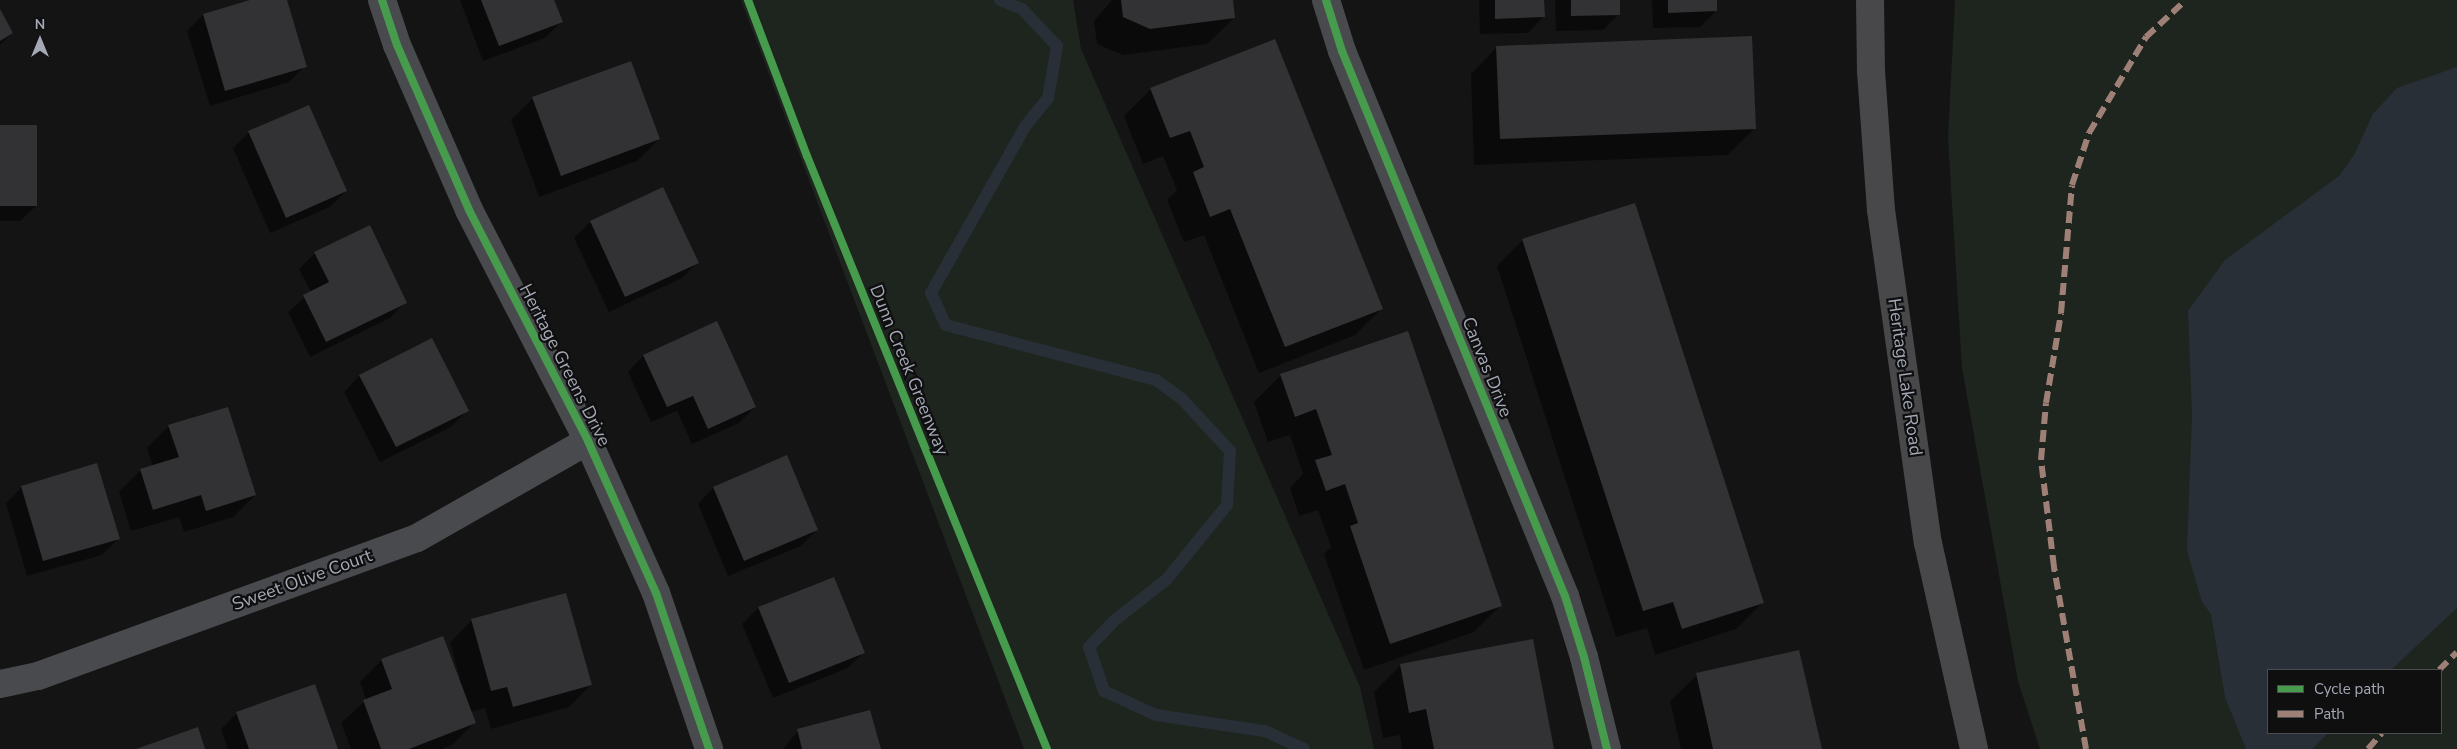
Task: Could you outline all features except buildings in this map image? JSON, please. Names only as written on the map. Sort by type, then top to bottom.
[{"type":"main road","name":"Heritage Lake Road","points":[[1870,0],[1871,71],[1883,220],[1928,543],[1974,749]]},
{"type":"street","name":"Heritage Greens Drive","points":[[382,0],[397,45],[469,210],[588,441],[656,593],[709,749]]},
{"type":"street","name":"Canvas Drive","points":[[1326,0],[1342,51],[1565,596],[1584,657],[1607,749]]},
{"type":"street","name":"Sweet Olive Court","points":[[0,684],[38,676],[417,538],[588,441]]},
{"type":"shaded area","points":[[741,0],[1073,0],[1081,49],[1360,687],[1374,749],[1024,749]]},
{"type":"shaded area","points":[[1955,0],[2457,0],[2457,749],[2040,749],[2018,681],[1962,368],[1948,138]]},
{"type":"shaded area","points":[[2457,67],[2457,608],[2392,669],[2267,669],[2267,734],[2327,734],[2312,749],[2246,749],[2225,697],[2211,614],[2202,602],[2187,551],[2192,414],[2188,311],[2225,260],[2339,176],[2354,155],[2373,114],[2397,88]]},
{"type":"waterway","points":[[1000,0],[1022,9],[1057,46],[1048,98],[1026,125],[931,293],[946,325],[1156,380],[1182,399],[1230,451],[1227,505],[1167,579],[1115,620],[1089,647],[1104,691],[1156,715],[1265,731],[1304,749]]},
{"type":"marked path","points":[[2086,749],[2054,567],[2041,460],[2046,403],[2061,313],[2072,185],[2089,133],[2146,37],[2186,0]]},
{"type":"marked path","points":[[2440,669],[2457,652]]},
{"type":"marked path","points":[[2368,749],[2381,734]]},
{"type":"cycle path","points":[[382,0],[397,45],[469,210],[588,441],[656,593],[709,749]]},
{"type":"cycle path","name":"Dunn Creek Greenway","points":[[748,0],[807,156],[1047,749]]},
{"type":"cycle path","points":[[1326,0],[1342,51],[1565,596],[1584,657],[1607,749]]}]
